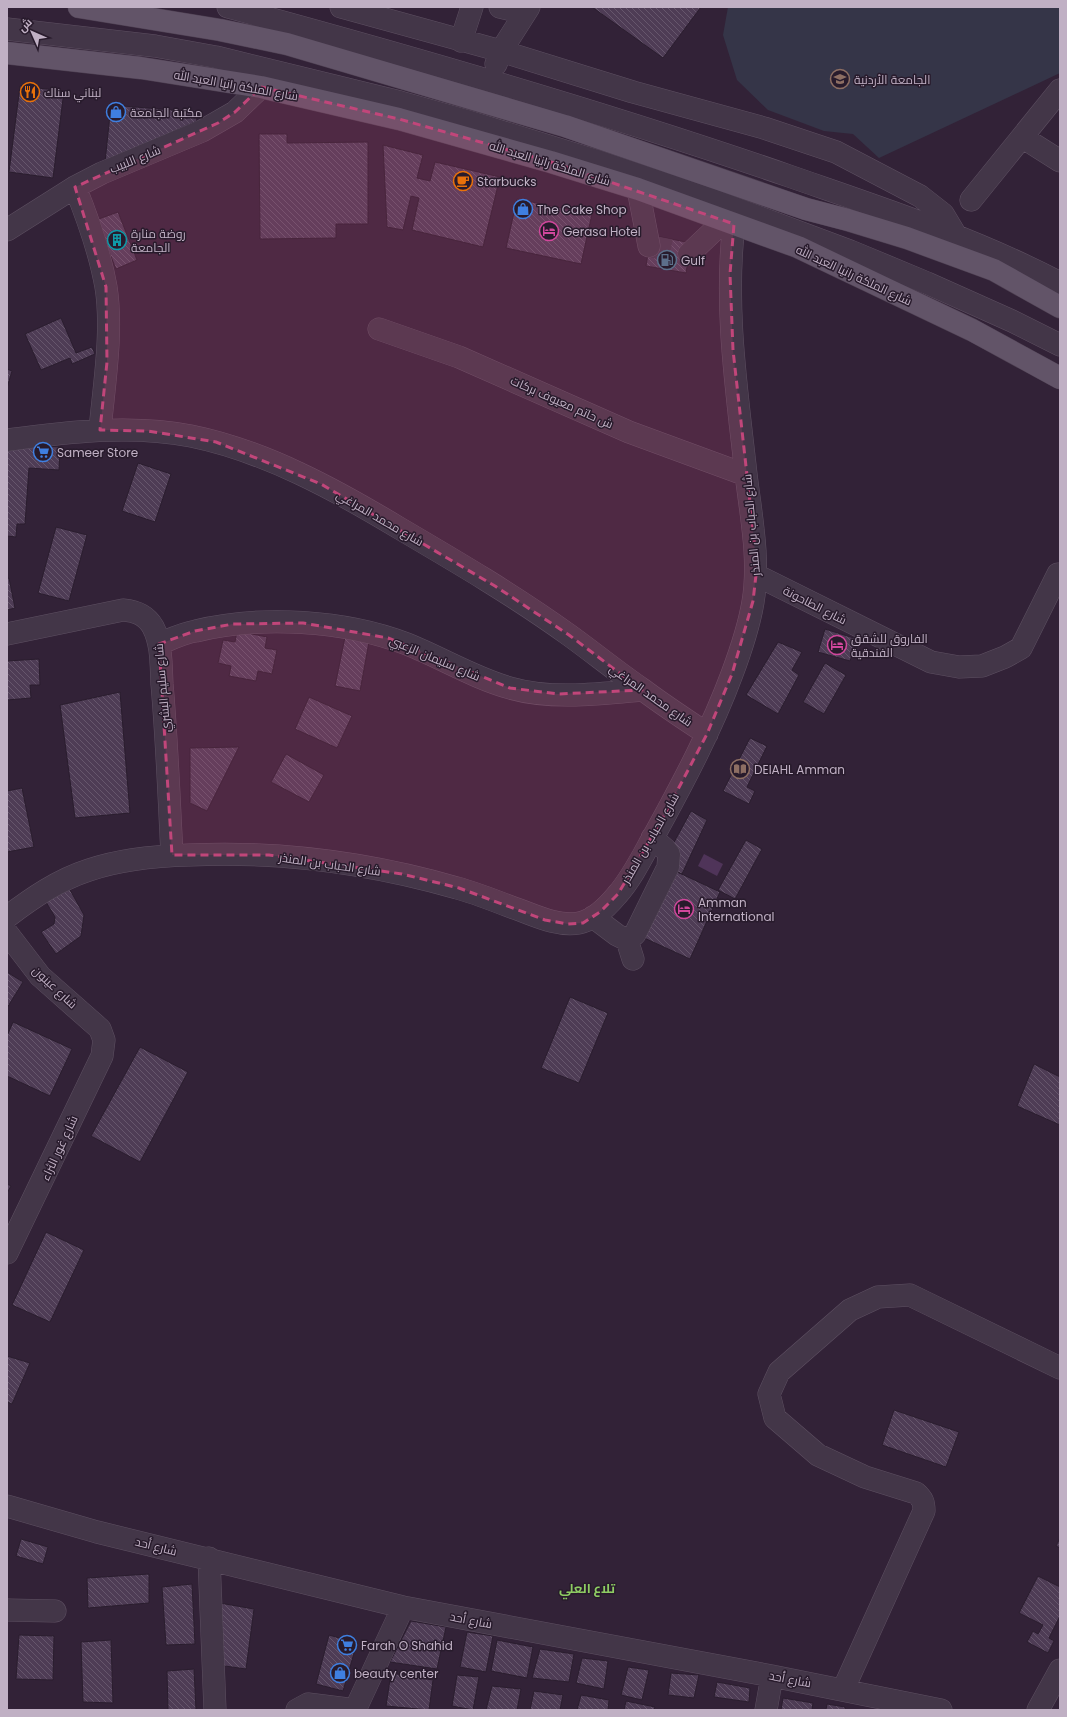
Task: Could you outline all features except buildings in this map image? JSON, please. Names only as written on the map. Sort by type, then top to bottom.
[{"type":"main road","points":[[79,7],[220,30],[287,44],[564,126],[799,207],[907,238],[994,270],[1060,307]]},
{"type":"main road","name":"شارع الملكة رانيا العبد الله","points":[[7,53],[140,68],[261,87],[399,119],[551,162],[638,189],[798,247],[972,330],[1060,378]]},
{"type":"street","points":[[228,7],[490,80],[698,145],[955,234],[1060,283]]},
{"type":"street","points":[[341,7],[501,51],[633,92],[764,128],[836,152],[920,196],[943,214],[955,234]]},
{"type":"street","points":[[461,41],[472,7]]},
{"type":"street","points":[[490,80],[501,51],[527,10],[500,7]]},
{"type":"street","points":[[7,30],[154,46],[216,56],[400,102],[464,120],[594,160],[718,202],[843,249],[926,283],[1012,321],[1060,345]]},
{"type":"street","name":"شارع اللبيب","points":[[7,230],[75,187],[102,173],[213,126],[235,112],[261,87]]},
{"type":"street","points":[[971,200],[1060,90]]},
{"type":"street","points":[[1022,137],[1060,161]]},
{"type":"street","points":[[75,187],[99,256],[106,287],[108,310],[107,362],[100,430]]},
{"type":"street","points":[[638,189],[649,246]]},
{"type":"street","points":[[689,254],[729,222]]},
{"type":"street","name":"شارع الحباب بن المنذر","points":[[7,917],[32,898],[63,880],[87,870],[128,860],[219,854],[269,855],[309,859],[402,874],[459,888],[545,920],[568,924],[583,922],[600,912],[618,894],[637,866],[707,734],[732,674],[747,629],[753,601],[756,575],[733,350],[729,222]]},
{"type":"street","name":"ش حاتم معيوف بركات","points":[[379,329],[459,357],[530,387],[629,432],[746,475]]},
{"type":"street","name":"شارع محمد المراغي","points":[[7,440],[100,430],[148,431],[190,436],[216,442],[295,471],[367,508],[495,586],[569,635],[642,690],[707,734]]},
{"type":"street","name":"شارع الطاحونة","points":[[756,575],[931,662],[959,667],[982,666],[1005,657],[1021,648],[1058,574]]},
{"type":"street","name":"شارع سليم البشري","points":[[7,634],[123,610],[139,613],[153,627],[159,644],[166,720],[172,856]]},
{"type":"street","name":"شارع سليمان الزعبي","points":[[159,644],[194,631],[233,624],[302,623],[340,628],[388,638],[408,645],[469,673],[510,688],[558,694],[599,694],[642,690]]},
{"type":"street","points":[[593,917],[617,935],[630,950],[635,934],[668,867],[669,854],[652,838]]},
{"type":"street","name":"شارع عينون","points":[[7,933],[40,976],[95,1024],[103,1034],[104,1040]]},
{"type":"street","name":"شارع غور الثراء","points":[[7,1253],[102,1056],[104,1040]]},
{"type":"street","points":[[843,1690],[924,1512],[924,1504],[921,1497],[916,1493],[865,1477],[818,1455],[775,1418],[769,1394],[779,1372],[850,1310],[878,1297],[910,1295],[1060,1368]]},
{"type":"street","name":"شارع أحد","points":[[7,1506],[97,1532],[209,1558],[403,1608],[772,1676],[941,1710]]},
{"type":"street","points":[[209,1558],[215,1710]]},
{"type":"street","points":[[297,1710],[308,1704],[355,1710],[403,1608]]},
{"type":"street","points":[[7,1610],[55,1611]]},
{"type":"street","points":[[1038,1710],[1060,1670]]},
{"type":"street","points":[[766,1710],[772,1676]]},
{"type":"highlighted area","points":[[261,87],[399,119],[551,162],[734,224],[730,274],[733,350],[754,538],[756,575],[753,601],[732,674],[707,734],[664,816],[618,894],[600,912],[583,923],[568,924],[545,920],[459,888],[402,874],[269,855],[172,855],[159,644],[195,631],[233,624],[303,623],[388,638],[510,688],[558,694],[642,690],[569,635],[495,586],[321,484],[216,442],[148,431],[100,430],[107,362],[106,287],[75,187],[218,123],[235,112]]},
{"type":"shaded area","points":[[728,7],[1060,7],[1060,73],[879,158],[853,134],[824,131],[768,110],[737,80],[723,35]]},
{"type":"shaded area","points":[[704,854],[723,864],[717,876],[698,866]]},
{"type":"tunnel","points":[[649,246],[689,254]]},
{"type":"place","name":"الجامعة الأردنية","points":[[840,79]]},
{"type":"place","name":"لبناني سناك","points":[[30,92]]},
{"type":"place","name":"مكتبة الجامعة","points":[[116,112]]},
{"type":"place","name":"Starbucks","points":[[463,181]]},
{"type":"place","name":"The Cake Shop","points":[[523,209]]},
{"type":"place","name":"Gerasa Hotel","points":[[549,231]]},
{"type":"place","name":"روضة منارة الجامعة","points":[[117,240]]},
{"type":"place","name":"Gulf","points":[[667,260]]},
{"type":"place","name":"Sameer Store","points":[[43,452]]},
{"type":"place","name":"الفاروق للشقق الفندقية","points":[[837,645]]},
{"type":"place","name":"DEIAHL Amman","points":[[740,769]]},
{"type":"place","name":"Amman International","points":[[684,909]]},
{"type":"place","name":"Farah O Shahid","points":[[347,1645]]},
{"type":"place","name":"beauty center","points":[[340,1673]]},
{"type":"district","name":"تلاع العلي","points":[[587,1588]]}]
